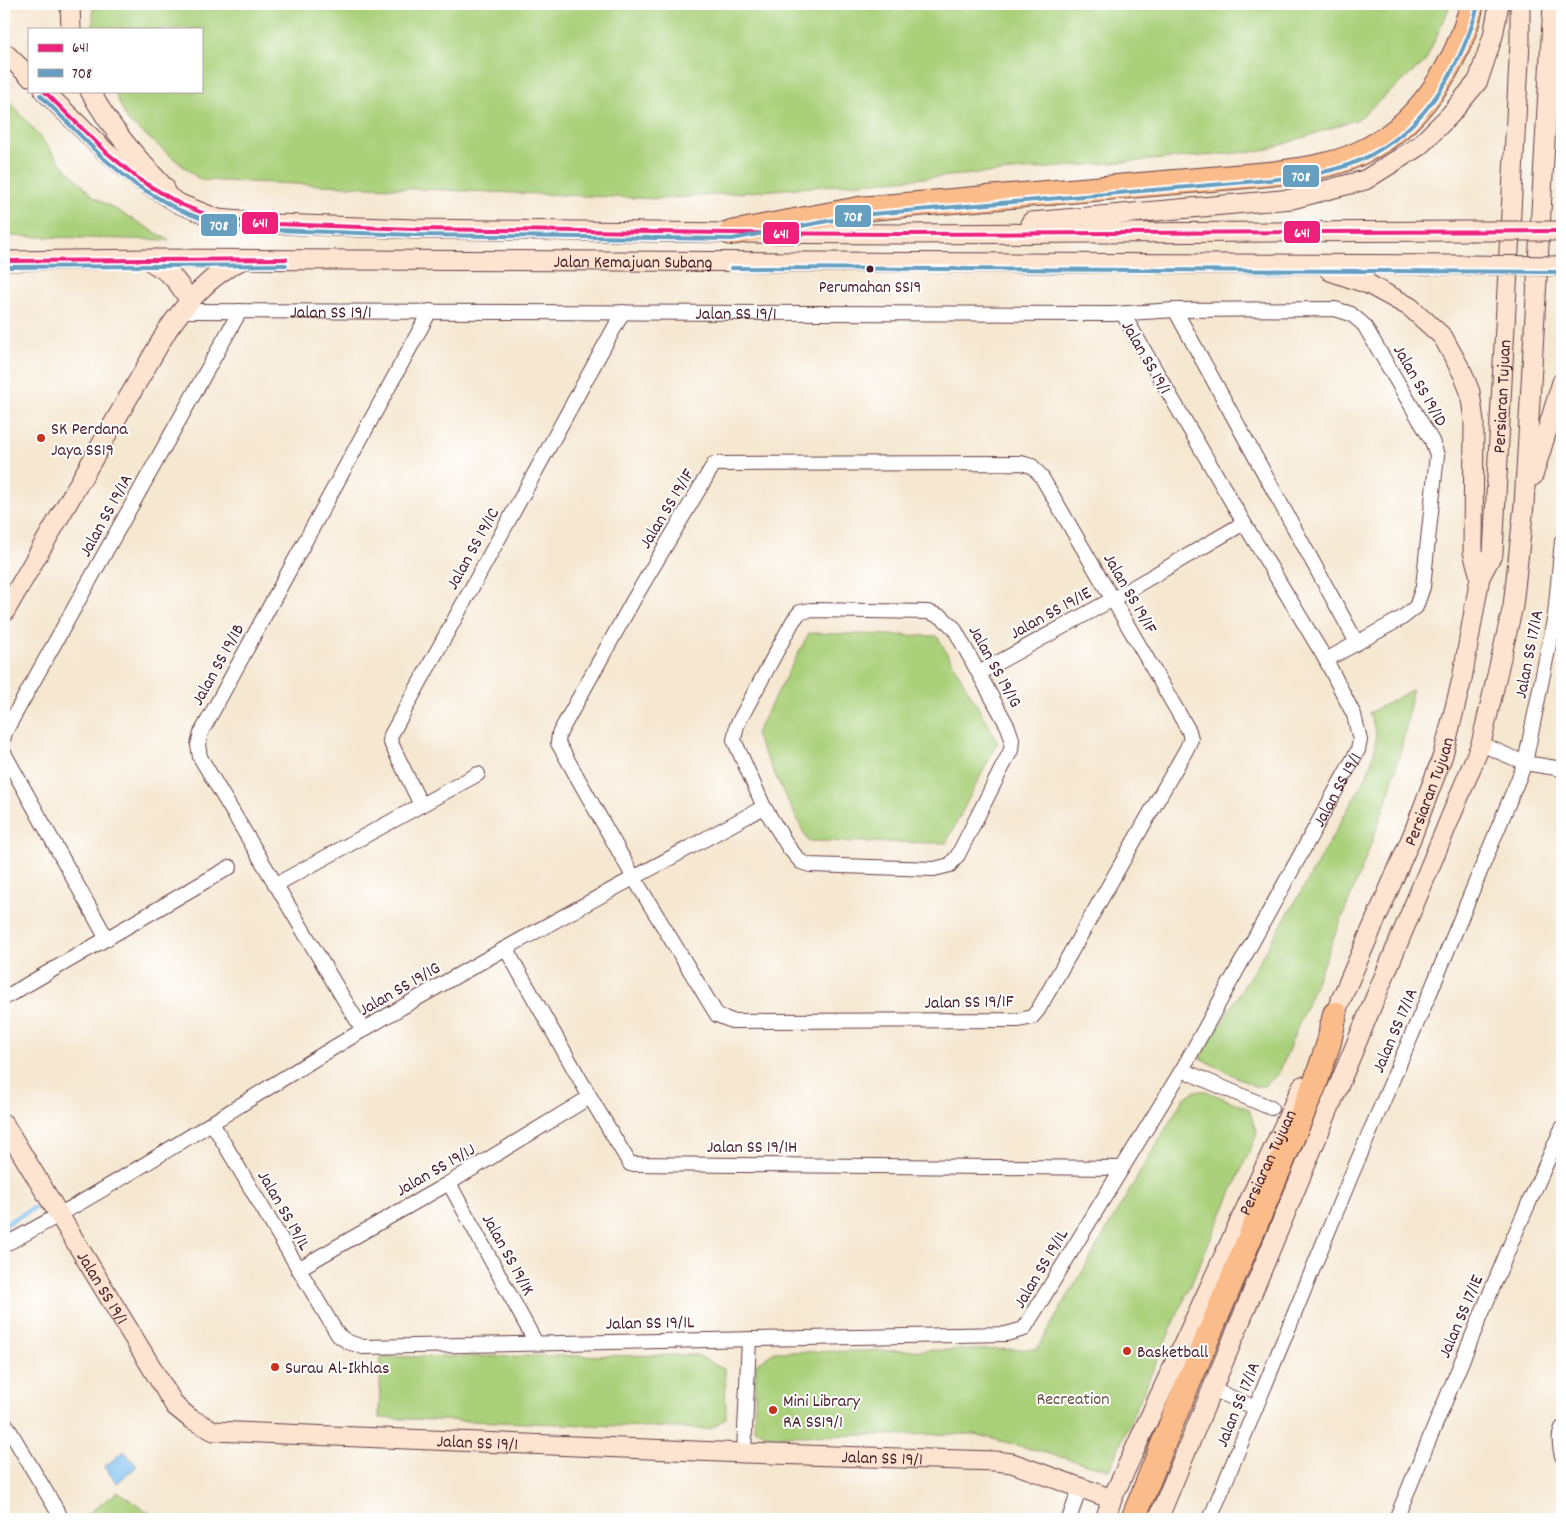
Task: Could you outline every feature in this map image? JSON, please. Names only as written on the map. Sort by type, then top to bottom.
[{"type":"highway","points":[[731,233],[860,210],[1269,174],[1322,166],[1343,160],[1379,144],[1399,128],[1430,95],[1445,73],[1458,44],[1472,4]]},
{"type":"highway","points":[[1133,1519],[1174,1417],[1315,1084],[1335,1014]]},
{"type":"main road","points":[[70,4],[71,28]]},
{"type":"main road","points":[[902,234],[1292,199],[1365,180],[1419,146],[1450,115],[1478,81],[1493,36],[1500,4]]},
{"type":"main road","name":"Persiaran Tujuan","points":[[1105,1519],[1112,1500],[1335,1014],[1414,834],[1443,755],[1462,680],[1480,577],[1493,553],[1520,42],[1520,4]]},
{"type":"main road","name":"Persiaran Tujuan","points":[[1158,1519],[1481,744],[1513,606],[1524,504],[1553,4]]},
{"type":"main road","points":[[4,52],[28,75]]},
{"type":"main road","name":"Jalan Kemajuan Subang","points":[[45,92],[106,152],[140,180],[180,204],[218,219],[276,224],[414,229],[731,233],[1562,231]]},
{"type":"main road","points":[[91,92],[101,112],[123,142],[180,204]]},
{"type":"main road","points":[[147,259],[169,272],[178,281],[185,305]]},
{"type":"main road","points":[[4,613],[168,329],[185,305],[204,284],[226,267],[243,259]]},
{"type":"main road","name":"Jalan Kemajuan Subang","points":[[4,261],[243,259],[1562,266]]},
{"type":"main road","points":[[1307,265],[1343,274],[1368,284],[1410,307],[1443,337],[1463,374],[1470,392],[1474,421],[1473,552],[1480,577]]},
{"type":"main road","points":[[1524,504],[1562,382]]},
{"type":"main road","name":"Jalan SS 19/1","points":[[4,1124],[174,1406],[191,1419],[214,1431],[744,1453],[995,1461],[1012,1463],[1112,1500]]},
{"type":"street","name":"Jalan SS 19/1","points":[[185,305],[240,311],[1123,314],[1326,660],[1354,715],[1360,740],[1358,750],[1182,1070],[1122,1168]]},
{"type":"street","name":"Jalan SS 19/1D","points":[[1123,314],[1175,310],[1335,309],[1351,314],[1364,325],[1432,441],[1437,455],[1437,471],[1423,587],[1416,607],[1402,618],[1326,660]]},
{"type":"street","points":[[1175,310],[1357,643]]},
{"type":"street","name":"Jalan SS 19/1A","points":[[4,737],[5,732],[240,311]]},
{"type":"street","name":"Jalan SS 19/1B","points":[[363,1030],[200,757],[198,745],[201,733],[430,311]]},
{"type":"street","name":"Jalan SS 19/1C","points":[[421,805],[390,742],[391,735],[623,312]]},
{"type":"street","name":"Jalan SS 19/1F","points":[[1021,462],[1032,466],[1041,476],[1113,599],[1189,732],[1191,739],[1043,1001],[1032,1017],[1019,1020],[732,1021],[717,1015],[634,878],[558,743],[559,734],[634,599],[714,464],[1021,462]]},
{"type":"street","name":"Jalan SS 19/1E","points":[[979,673],[1113,599],[1244,523]]},
{"type":"street","name":"Jalan SS 17/1A","points":[[1210,1519],[1351,1176],[1432,988],[1525,763],[1559,615],[1562,541]]},
{"type":"street","name":"Jalan SS 19/1G","points":[[811,610],[928,612],[942,617],[954,628],[1008,727],[1012,739],[1011,750],[958,855],[950,865],[934,869],[810,865],[801,862],[789,848],[764,807],[734,740],[737,725],[793,621],[800,612],[811,610]]},
{"type":"street","points":[[1481,744],[1525,763],[1562,769]]},
{"type":"street","points":[[4,753],[107,939]]},
{"type":"street","points":[[275,885],[478,774]]},
{"type":"street","name":"Jalan SS 19/1G","points":[[4,1245],[60,1215],[363,1030],[764,807]]},
{"type":"street","points":[[4,998],[230,867]]},
{"type":"street","name":"Jalan SS 19/1H","points":[[506,949],[630,1164],[1122,1168]]},
{"type":"street","points":[[1182,1070],[1271,1108]]},
{"type":"street","name":"Jalan SS 19/1J","points":[[298,1269],[448,1183],[590,1097]]},
{"type":"street","name":"Jalan SS 19/1L","points":[[212,1123],[338,1335],[348,1342],[363,1347],[1006,1334],[1024,1329],[1122,1168]]},
{"type":"street","name":"Jalan SS 17/1E","points":[[1396,1519],[1512,1241],[1562,1128]]},
{"type":"street","name":"Jalan SS 19/1K","points":[[448,1183],[536,1343]]},
{"type":"street","points":[[744,1453],[748,1339]]},
{"type":"street","points":[[1212,1389],[1256,1408]]},
{"type":"street","points":[[4,1421],[62,1519]]},
{"type":"street","points":[[1562,1428],[1560,1432],[1560,1446],[1562,1456]]},
{"type":"street","points":[[1069,1519],[1080,1488]]},
{"type":"green space","points":[[93,4],[1451,4],[1425,62],[1358,119],[1263,151],[661,199],[200,180],[127,120],[114,92],[202,92],[202,28],[93,28]]},
{"type":"green space","points":[[4,94],[63,165],[94,197],[169,240],[4,236]]},
{"type":"green space","points":[[809,633],[937,636],[998,742],[946,843],[808,841],[755,735]]},
{"type":"green space","points":[[1412,690],[1408,718],[1395,773],[1377,828],[1346,908],[1279,1073],[1264,1086],[1254,1086],[1200,1058],[1300,894],[1367,775],[1375,749],[1376,732],[1369,713]]},
{"type":"green space","name":"Recreation","points":[[1194,1091],[1206,1091],[1249,1109],[1257,1134],[1109,1470],[975,1434],[771,1436],[754,1429],[756,1364],[775,1352],[1037,1349],[1183,1099]]},
{"type":"green space","points":[[697,1355],[725,1370],[726,1418],[710,1429],[379,1418],[381,1357]]},
{"type":"green space","points":[[118,1492],[159,1519],[79,1519]]},
{"type":"water","points":[[124,1451],[137,1466],[117,1483],[104,1467]]},
{"type":"waterway","points":[[4,1225],[34,1208]]},
{"type":"transit line","name":"708","points":[[40,95],[102,157],[136,185],[177,209],[217,225],[275,230],[414,235],[732,239],[860,215],[1270,180],[1309,175],[1339,168],[1373,154],[1415,122],[1447,80],[1460,56],[1478,6]]},
{"type":"transit line","name":"641","points":[[45,92],[106,152],[140,180],[180,204],[218,219],[276,224],[414,229],[731,233],[1562,231]]},
{"type":"transit line","name":"641","points":[[4,261],[286,259]]},
{"type":"transit line","name":"708","points":[[4,267],[286,265]]},
{"type":"transit line","name":"708","points":[[731,268],[1562,272]]},
{"type":"place","name":"Perumahan SS19","points":[[870,269]]},
{"type":"place","name":"SK Perdana Jaya SS19","points":[[41,438]]},
{"type":"place","name":"Basketball","points":[[1127,1351]]},
{"type":"place","name":"Surau Al-Ikhlas","points":[[275,1367]]},
{"type":"place","name":"Mini Library RA SS19/1","points":[[773,1410]]}]
